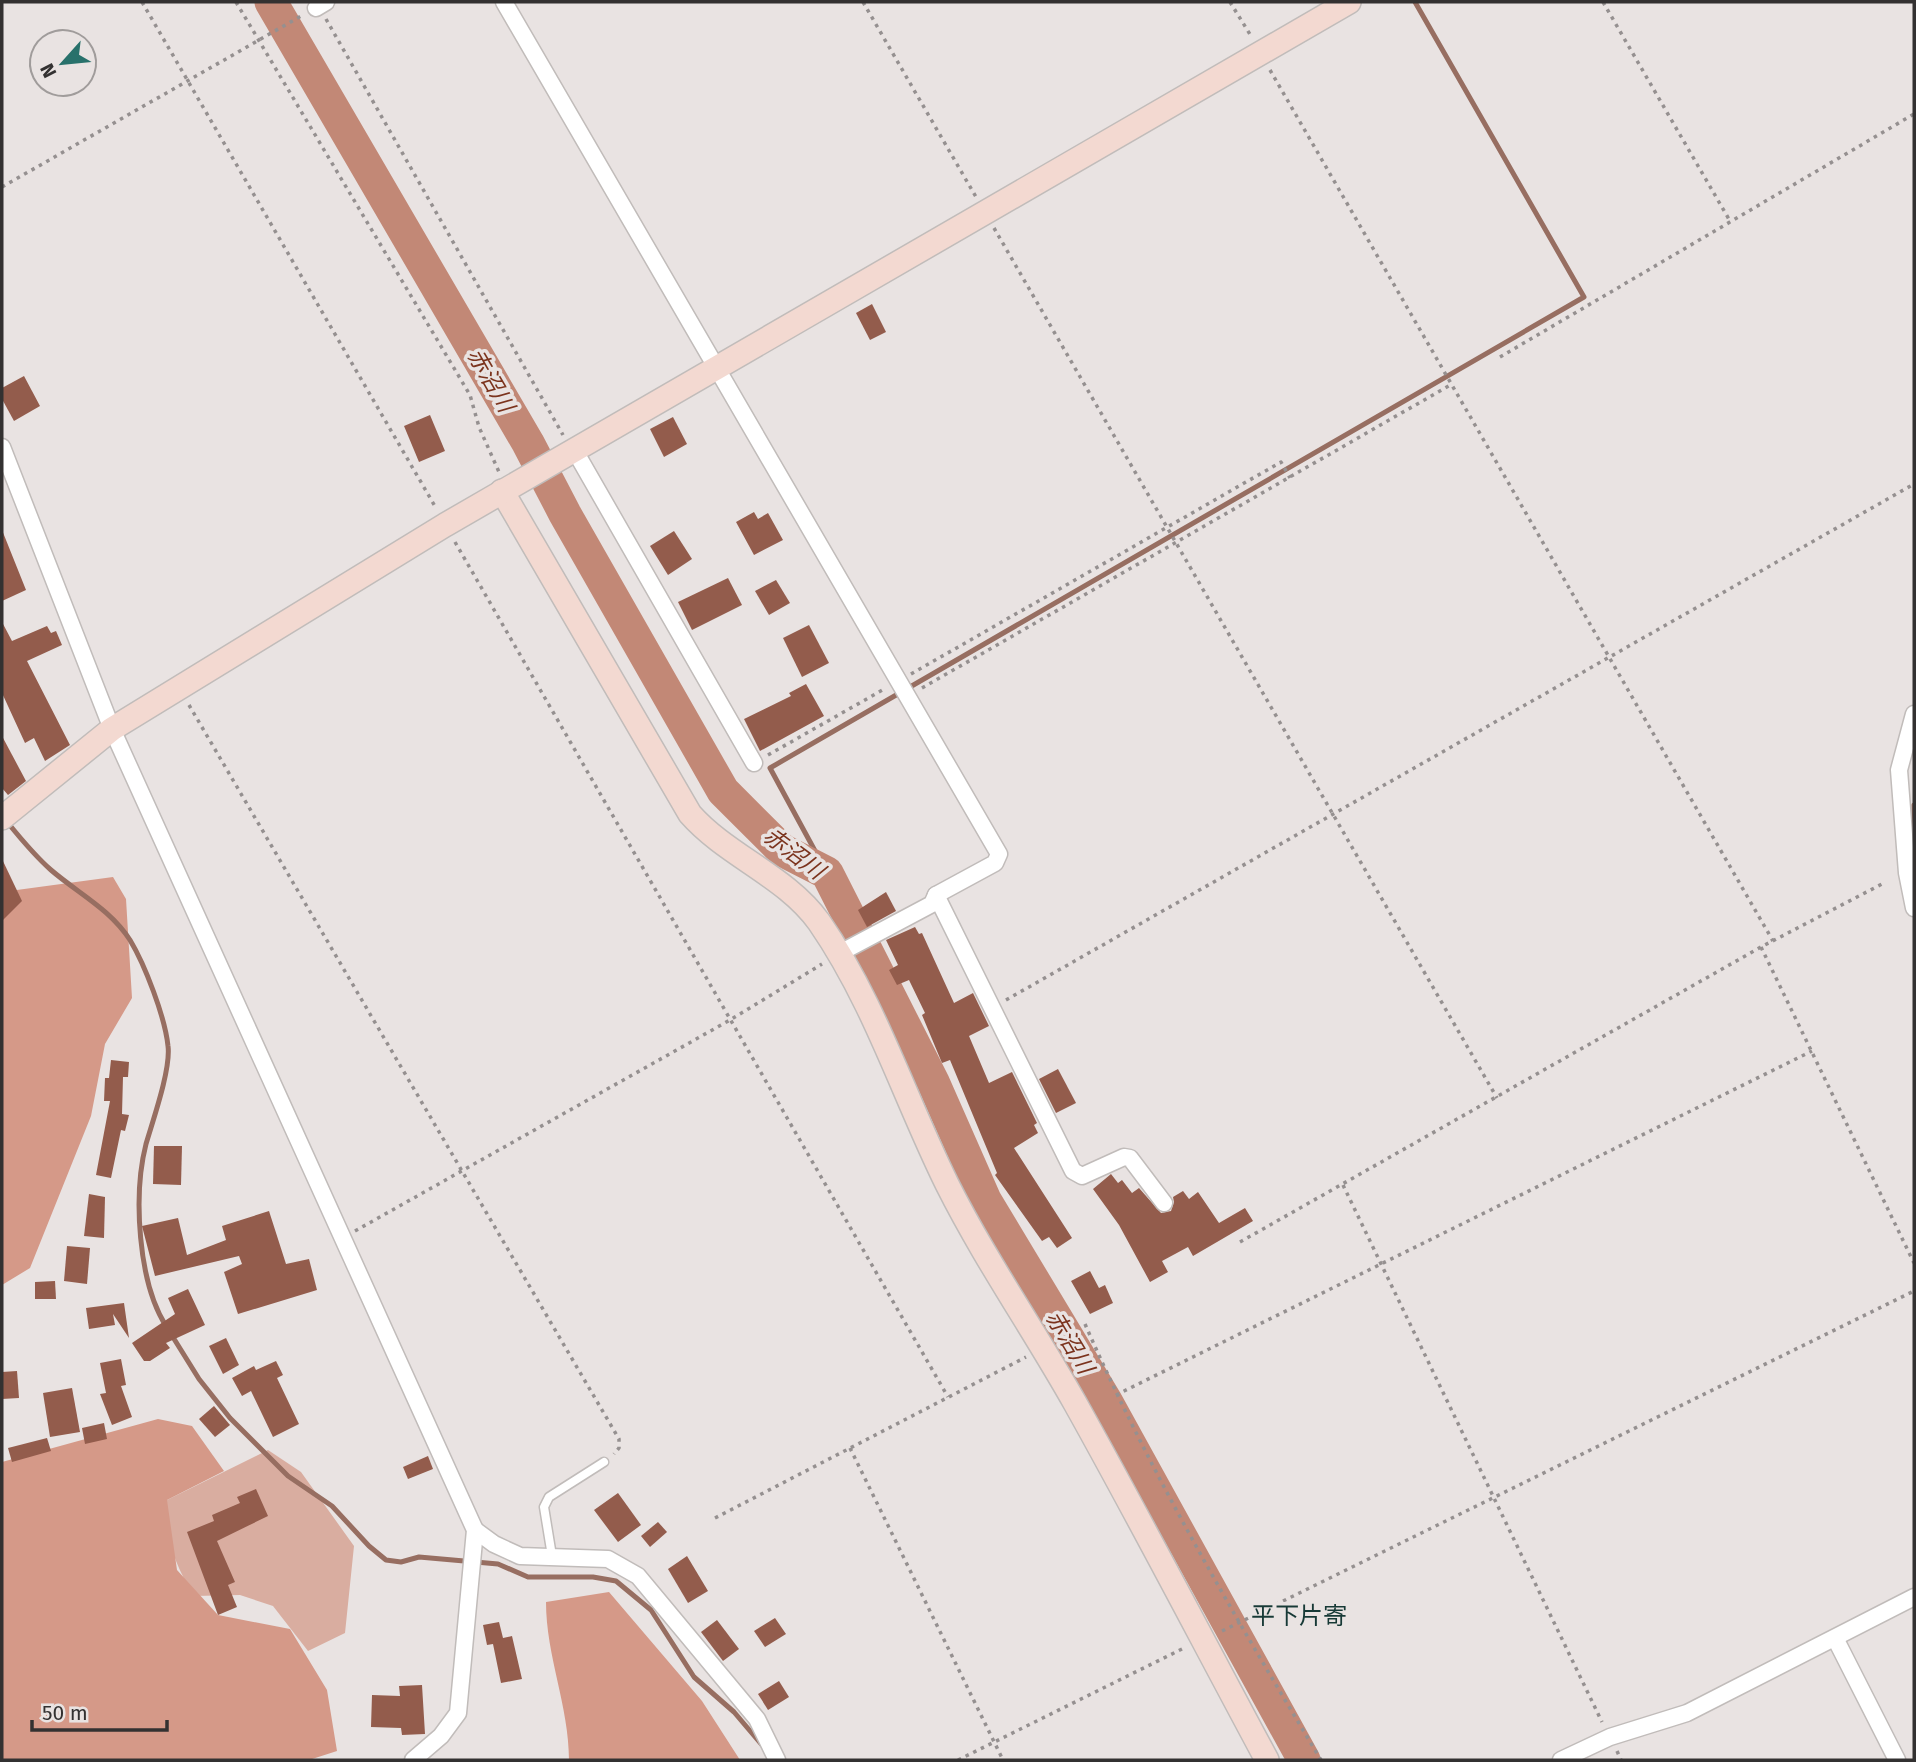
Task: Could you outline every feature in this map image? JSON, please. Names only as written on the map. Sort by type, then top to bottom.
[{"type":"street","points":[[504,2],[905,688],[999,854],[995,863],[936,895],[932,904],[853,946]]},
{"type":"street","points":[[6,811],[112,729],[446,525],[1349,2]]},
{"type":"street","points":[[2,447],[112,729],[475,1530],[494,1544],[520,1556],[608,1559],[638,1576],[757,1719],[777,1760]]},
{"type":"street","points":[[570,453],[754,763]]},
{"type":"street","points":[[508,488],[690,814],[706,832],[788,890],[853,946],[889,1048],[947,1184],[1210,1636],[1267,1760]]},
{"type":"street","points":[[1914,714],[1899,769],[1907,873],[1914,908]]},
{"type":"street","points":[[936,895],[1073,1171],[1082,1176],[1124,1157],[1130,1158],[1164,1203]]},
{"type":"street","points":[[413,1760],[441,1736],[458,1713],[475,1530]]},
{"type":"street","points":[[1562,1760],[1610,1737],[1687,1713],[1836,1640],[1914,1597]]},
{"type":"street","points":[[1836,1640],[1897,1760]]},
{"type":"lane","points":[[552,1556],[552,1540],[544,1507],[549,1497],[604,1462]]},
{"type":"path","points":[[142,2],[948,1397]]},
{"type":"path","points":[[236,2],[470,395],[479,427],[508,488]]},
{"type":"path","points":[[863,2],[1497,1098]]},
{"type":"path","points":[[1230,2],[1773,941]]},
{"type":"path","points":[[1603,2],[1730,221]]},
{"type":"path","points":[[2,187],[320,5],[570,453]]},
{"type":"path","points":[[1500,357],[1914,114]]},
{"type":"path","points":[[754,763],[905,688],[1175,541],[1451,383]]},
{"type":"path","points":[[905,688],[1281,461],[1289,477]]},
{"type":"path","points":[[993,1007],[1914,484]]},
{"type":"path","points":[[179,688],[619,1439],[619,1448],[604,1462]]},
{"type":"path","points":[[1240,1242],[1761,947],[1882,884]]},
{"type":"path","points":[[341,1239],[730,1020],[853,946]]},
{"type":"path","points":[[1761,947],[1914,1263]]},
{"type":"path","points":[[1116,1395],[1812,1051]]},
{"type":"path","points":[[1343,1185],[1621,1760]]},
{"type":"path","points":[[958,1760],[1914,1291]]},
{"type":"path","points":[[1085,1324],[1116,1395],[1237,1624],[1321,1760]]},
{"type":"path","points":[[715,1518],[1044,1348]]},
{"type":"path","points":[[850,1448],[1003,1760]]},
{"type":"shaded area","points":[[113,877],[126,899],[132,998],[105,1044],[91,1116],[30,1268],[2,1285],[2,892]]},
{"type":"shaded area","points":[[158,1419],[192,1426],[224,1471],[167,1500],[177,1570],[218,1615],[290,1629],[327,1690],[337,1751],[309,1760],[2,1760],[2,1462]]},
{"type":"shaded area","points":[[268,1450],[301,1472],[354,1546],[345,1633],[308,1651],[273,1606],[240,1595],[194,1596],[176,1562],[169,1538],[167,1500]]},
{"type":"shaded area","points":[[609,1592],[702,1701],[740,1760],[569,1760],[546,1602]]},
{"type":"building","points":[[872,304],[886,332],[870,340],[856,313]]},
{"type":"building","points":[[24,376],[40,406],[14,421],[2,399],[2,388]]},
{"type":"building","points":[[430,415],[445,451],[419,462],[404,426]]},
{"type":"building","points":[[673,417],[687,444],[664,457],[650,429]]},
{"type":"building","points":[[754,512],[758,519],[768,513],[783,540],[754,555],[736,522]]},
{"type":"building","points":[[2,530],[26,590],[2,601]]},
{"type":"building","points":[[674,531],[692,559],[668,575],[650,546]]},
{"type":"building","points":[[728,578],[742,605],[692,630],[678,602]]},
{"type":"building","points":[[776,580],[790,603],[769,615],[755,591]]},
{"type":"building","points":[[2,622],[12,641],[47,626],[51,633],[56,631],[62,645],[27,661],[70,745],[45,761],[34,738],[25,743],[2,693]]},
{"type":"building","points":[[809,625],[829,663],[802,677],[783,638]]},
{"type":"building","points":[[806,684],[824,716],[760,751],[744,719],[791,696],[789,693]]},
{"type":"building","points":[[2,736],[26,781],[8,795],[2,788]]},
{"type":"building","points":[[2,859],[22,901],[2,921]]},
{"type":"building","points":[[886,892],[896,911],[867,927],[858,910]]},
{"type":"building","points":[[915,927],[919,934],[922,933],[954,1003],[973,993],[989,1026],[969,1036],[989,1083],[1012,1072],[1037,1123],[1034,1125],[1038,1133],[1014,1148],[1072,1238],[1057,1248],[1049,1237],[1042,1241],[995,1175],[997,1173],[950,1060],[942,1063],[922,1015],[925,1013],[909,980],[897,985],[889,970],[898,965],[886,940]]},
{"type":"building","points":[[111,1060],[129,1062],[128,1077],[123,1077],[122,1114],[129,1115],[125,1131],[121,1130],[111,1178],[96,1175],[110,1101],[104,1101],[105,1078],[109,1078]]},
{"type":"building","points":[[1058,1069],[1076,1103],[1056,1113],[1039,1079]]},
{"type":"building","points":[[154,1146],[182,1146],[181,1185],[153,1184]]},
{"type":"building","points":[[1111,1174],[1118,1183],[1122,1180],[1132,1193],[1139,1188],[1161,1213],[1171,1211],[1173,1197],[1183,1191],[1189,1199],[1198,1192],[1219,1223],[1245,1208],[1253,1221],[1193,1256],[1188,1247],[1162,1261],[1168,1272],[1150,1282],[1119,1225],[1093,1189]]},
{"type":"building","points":[[89,1194],[105,1197],[104,1238],[84,1236]]},
{"type":"building","points":[[269,1211],[286,1264],[309,1259],[317,1290],[238,1314],[224,1272],[242,1264],[239,1256],[155,1276],[142,1226],[178,1218],[187,1255],[226,1240],[222,1226]]},
{"type":"building","points":[[67,1246],[90,1248],[87,1284],[64,1281]]},
{"type":"building","points":[[1090,1271],[1099,1288],[1105,1285],[1113,1303],[1090,1314],[1071,1281]]},
{"type":"building","points":[[55,1281],[56,1299],[35,1299],[35,1282]]},
{"type":"building","points":[[188,1289],[205,1325],[166,1343],[170,1348],[150,1361],[144,1361],[132,1343],[175,1314],[168,1298]]},
{"type":"building","points":[[124,1303],[129,1338],[113,1314],[115,1325],[89,1329],[86,1308]]},
{"type":"building","points":[[226,1338],[239,1365],[223,1374],[209,1346]]},
{"type":"building","points":[[121,1359],[126,1385],[121,1386],[132,1417],[112,1425],[100,1394],[106,1393],[100,1363]]},
{"type":"building","points":[[276,1361],[283,1375],[277,1378],[299,1424],[273,1437],[251,1391],[242,1396],[232,1378],[254,1366],[256,1370]]},
{"type":"building","points":[[17,1371],[19,1398],[2,1399],[2,1372]]},
{"type":"building","points":[[72,1388],[80,1432],[50,1437],[43,1393]]},
{"type":"building","points":[[214,1406],[230,1425],[215,1437],[199,1419]]},
{"type":"building","points":[[104,1423],[107,1439],[85,1444],[82,1428]]},
{"type":"building","points":[[47,1438],[51,1451],[12,1462],[8,1448]]},
{"type":"building","points":[[428,1456],[433,1469],[408,1479],[403,1467]]},
{"type":"building","points":[[256,1489],[268,1516],[217,1541],[235,1582],[228,1585],[237,1607],[218,1615],[187,1532],[214,1521],[212,1515],[240,1503],[237,1497]]},
{"type":"building","points":[[618,1493],[641,1525],[618,1542],[594,1510]]},
{"type":"building","points":[[658,1522],[667,1532],[650,1547],[641,1536]]},
{"type":"building","points":[[687,1556],[708,1591],[688,1603],[668,1569]]},
{"type":"building","points":[[775,1618],[786,1634],[765,1647],[754,1631]]},
{"type":"building","points":[[717,1620],[739,1649],[723,1661],[701,1632]]},
{"type":"building","points":[[499,1622],[503,1638],[512,1636],[522,1679],[501,1683],[493,1644],[487,1645],[483,1625]]},
{"type":"building","points":[[779,1681],[789,1697],[768,1710],[758,1694]]},
{"type":"building","points":[[422,1685],[425,1734],[402,1735],[401,1728],[371,1727],[372,1695],[400,1696],[399,1686]]},
{"type":"waterway","name":"赤沼川","points":[[271,2],[528,443],[565,514],[723,791],[782,850],[827,873],[933,1082],[985,1200],[1106,1401],[1304,1760]]},
{"type":"waterway","points":[[827,873],[770,768],[1584,297],[1415,2]]},
{"type":"waterway","points":[[1914,805],[1914,859]]},
{"type":"waterway","points":[[8,823],[45,865],[104,911],[122,929],[142,963],[159,1006],[168,1056],[142,1165],[139,1212],[149,1286],[166,1326]]},
{"type":"waterway","points":[[171,1334],[199,1379],[230,1418],[288,1476],[332,1506],[369,1546],[386,1560],[401,1562],[419,1557],[498,1564],[528,1577],[593,1577],[616,1581],[651,1610],[694,1677],[734,1712],[762,1745]]},
{"type":"district","name":"平下片寄","points":[[1299,1616]]}]
